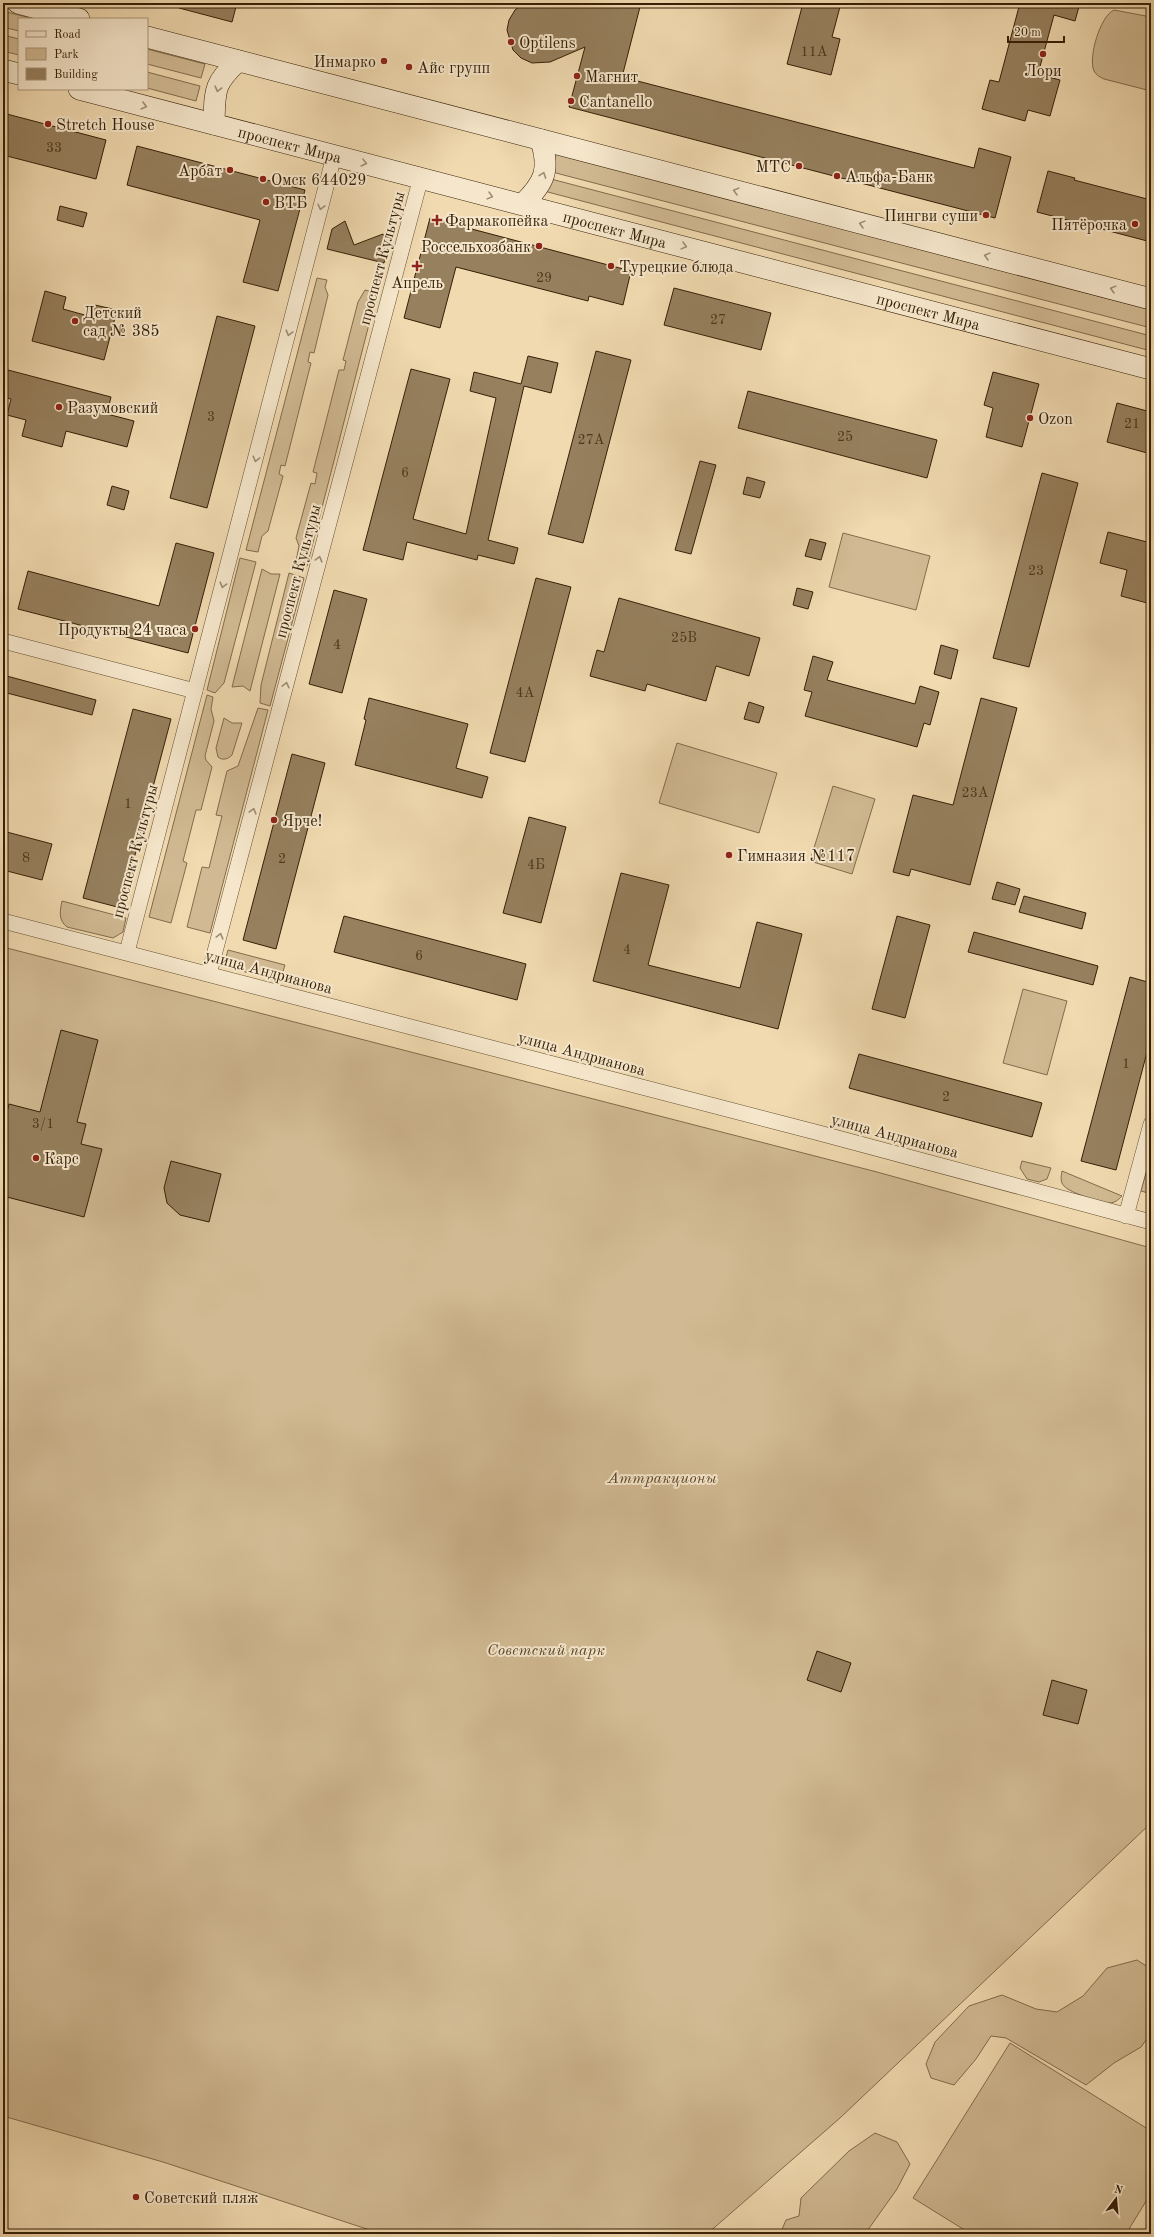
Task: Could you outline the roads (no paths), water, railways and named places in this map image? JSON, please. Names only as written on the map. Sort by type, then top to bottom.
[{"type":"main road","points":[[18,3],[75,18]]},
{"type":"main road","points":[[148,37],[396,100],[541,140],[1151,299]]},
{"type":"main road","points":[[214,124],[217,88],[222,76],[238,61]]},
{"type":"main road","points":[[3,70],[18,74]]},
{"type":"main road","name":"проспект Мира","points":[[83,90],[1151,369]]},
{"type":"main road","points":[[523,204],[536,191],[545,173],[546,158],[541,140]]},
{"type":"street","name":"проспект Культуры","points":[[127,952],[334,156]]},
{"type":"street","name":"проспект Культуры","points":[[209,974],[421,178]]},
{"type":"street","points":[[3,641],[195,691]]},
{"type":"street","name":"улица Андрианова","points":[[3,921],[819,1133],[1151,1222]]},
{"type":"street","points":[[1126,1216],[1151,1124]]},
{"type":"place","name":"Optilens","points":[[511,42]]},
{"type":"place","name":"Лори","points":[[1043,54]]},
{"type":"place","name":"Инмарко","points":[[384,61]]},
{"type":"place","name":"Айс групп","points":[[409,67]]},
{"type":"place","name":"Магнит","points":[[577,76]]},
{"type":"place","name":"Cantanello","points":[[571,101]]},
{"type":"place","name":"Stretch House","points":[[48,124]]},
{"type":"place","name":"МТС","points":[[799,166]]},
{"type":"place","name":"Арбат","points":[[230,170]]},
{"type":"place","name":"Альфа-Банк","points":[[837,176]]},
{"type":"place","name":"Омск 644029","points":[[263,179]]},
{"type":"place","name":"ВТБ","points":[[266,202]]},
{"type":"place","name":"Пингви суши","points":[[986,215]]},
{"type":"place","name":"Фармакопейка","points":[[437,220]]},
{"type":"place","name":"Пятёрочка","points":[[1135,224]]},
{"type":"place","name":"Россельхозбанк","points":[[539,246]]},
{"type":"place","name":"Апрель","points":[[417,266]]},
{"type":"place","name":"Турецкие блюда","points":[[611,266]]},
{"type":"place","name":"Детский сад № 385","points":[[75,321]]},
{"type":"place","name":"Разумовский","points":[[59,407]]},
{"type":"place","name":"Ozon","points":[[1030,418]]},
{"type":"place","name":"Продукты 24 часа","points":[[195,629]]},
{"type":"place","name":"Ярче!","points":[[274,820]]},
{"type":"place","name":"Гимназия №117","points":[[729,855]]},
{"type":"place","name":"Карс","points":[[36,1158]]},
{"type":"place","name":"Советский пляж","points":[[136,2197]]},
{"type":"park label","name":"Аттракционы","points":[[662,1477]]},
{"type":"park label","name":"Советский парк","points":[[546,1649]]}]
